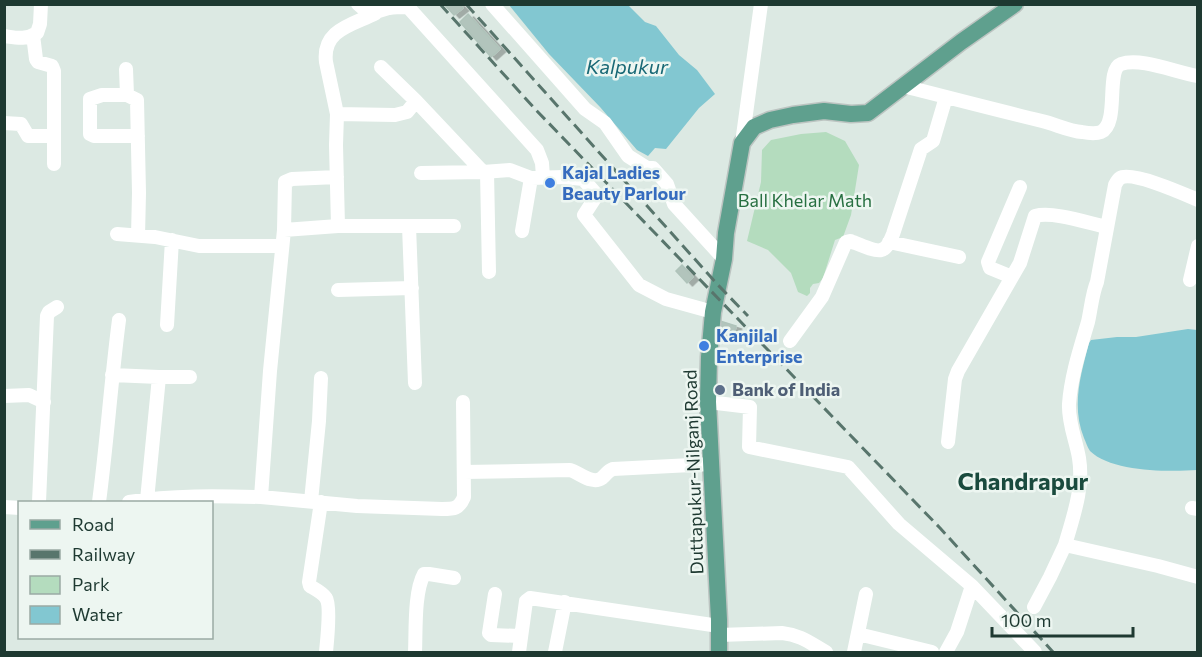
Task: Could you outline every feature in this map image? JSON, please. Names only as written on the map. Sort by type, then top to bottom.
[{"type":"main road","points":[[742,143],[754,127],[770,120],[824,111],[868,113],[1015,4]]},
{"type":"main road","name":"Duttapukur-Nilganj Road","points":[[718,652],[719,631],[708,402],[713,312],[724,259],[726,233],[742,143]]},
{"type":"street","points":[[4,36],[21,38],[37,33],[40,4]]},
{"type":"street","points":[[358,4],[366,12],[376,14]]},
{"type":"street","points":[[492,4],[585,109],[604,123],[628,156],[647,168],[653,168],[667,184],[674,204],[724,259]]},
{"type":"street","points":[[742,143],[761,4]]},
{"type":"street","points":[[338,226],[337,114],[325,54],[328,41],[335,32],[388,8],[408,7],[537,150],[542,163],[522,231]]},
{"type":"street","points":[[33,35],[36,59],[38,62],[52,66],[54,71],[54,164]]},
{"type":"street","points":[[903,86],[996,111],[1092,133],[1101,132],[1106,127],[1111,114],[1112,83],[1117,67],[1121,64],[1156,65],[1197,76]]},
{"type":"street","points":[[381,67],[485,172],[489,272]]},
{"type":"street","points":[[126,69],[128,95]]},
{"type":"street","points":[[138,136],[94,136],[90,134],[90,99],[102,95],[128,95],[137,100],[138,136],[139,193],[138,236]]},
{"type":"street","points":[[790,341],[822,297],[846,242],[850,241],[883,250],[889,242],[921,149],[933,141],[946,97]]},
{"type":"street","points":[[337,114],[395,116],[406,112],[416,101]]},
{"type":"street","points":[[4,123],[21,124],[28,136],[53,136]]},
{"type":"street","points":[[421,173],[510,170],[537,178],[583,179],[597,195],[584,215],[639,285],[666,299],[713,312]]},
{"type":"street","points":[[261,497],[271,359],[284,230],[285,182],[292,178],[337,177]]},
{"type":"street","points":[[1034,607],[1065,545],[1080,491],[1080,460],[1069,420],[1069,404],[1074,374],[1097,282],[1115,185],[1122,177],[1134,177],[1197,200]]},
{"type":"street","points":[[1012,277],[990,268],[988,262],[1020,188]]},
{"type":"street","points":[[948,442],[955,379],[958,371],[1020,263],[1035,216],[1068,217],[1107,227]]},
{"type":"street","points":[[284,230],[338,226],[454,226]]},
{"type":"street","points":[[409,226],[415,384]]},
{"type":"street","points":[[117,234],[172,240],[199,246],[282,246]]},
{"type":"street","points":[[167,326],[172,240]]},
{"type":"street","points":[[889,242],[959,257]]},
{"type":"street","points":[[1190,280],[1197,246]]},
{"type":"street","points":[[338,290],[412,288]]},
{"type":"street","points":[[39,501],[47,316],[57,307]]},
{"type":"street","points":[[99,501],[119,320]]},
{"type":"street","points":[[112,375],[190,377]]},
{"type":"street","points":[[147,500],[159,377]]},
{"type":"street","points":[[321,378],[316,502],[309,582],[310,586],[326,597],[328,602],[326,652]]},
{"type":"street","points":[[4,396],[29,395],[44,402]]},
{"type":"street","points":[[138,501],[201,495],[261,497],[357,506],[453,509],[461,505],[464,497],[463,402]]},
{"type":"street","points":[[708,402],[750,407],[749,447],[848,467],[899,524],[972,586],[1035,652]]},
{"type":"street","points":[[464,472],[570,470],[590,480],[597,480],[613,469],[711,464]]},
{"type":"street","points":[[1065,545],[1197,577]]},
{"type":"street","points":[[415,652],[417,604],[421,579],[424,574],[454,578]]},
{"type":"street","points":[[946,652],[957,632],[972,586]]},
{"type":"street","points":[[495,594],[489,633],[491,635],[521,636]]},
{"type":"street","points":[[854,652],[866,594]]},
{"type":"street","points":[[519,652],[526,601],[530,598],[564,602],[719,631],[791,634],[826,652]]},
{"type":"street","points":[[555,652],[564,602]]},
{"type":"street","points":[[858,634],[932,652]]},
{"type":"green space","name":"Ball Khelar Math","points":[[826,132],[845,141],[859,165],[851,215],[843,237],[835,240],[823,278],[819,283],[813,284],[807,296],[798,292],[791,273],[768,250],[747,241],[761,182],[762,150],[771,140]]},
{"type":"water","name":"Kalpukur","points":[[509,5],[628,5],[645,22],[656,26],[679,55],[697,70],[715,94],[699,108],[666,149],[655,148],[648,156],[637,150],[549,54]]},
{"type":"water","points":[[1188,329],[1197,330],[1197,470],[1141,469],[1126,467],[1099,458],[1090,451],[1078,414],[1080,378],[1091,340],[1136,337]]},
{"type":"building","points":[[444,4],[459,4],[463,8],[454,15]]},
{"type":"building","points":[[468,14],[500,49],[491,57],[460,22]]},
{"type":"building","points":[[682,265],[693,277],[687,283],[676,271]]},
{"type":"building","points":[[720,321],[736,326],[734,335],[719,333]]},
{"type":"railway","points":[[440,4],[536,110],[940,528],[1053,652]]},
{"type":"railway","points":[[466,4],[748,316]]},
{"type":"place","name":"Kajal Ladies Beauty Parlour","points":[[550,183]]},
{"type":"place","name":"Kanjilal Enterprise","points":[[704,346]]},
{"type":"place","name":"Bank of India","points":[[720,390]]},
{"type":"district","name":"Chandrapur","points":[[1023,482]]}]
